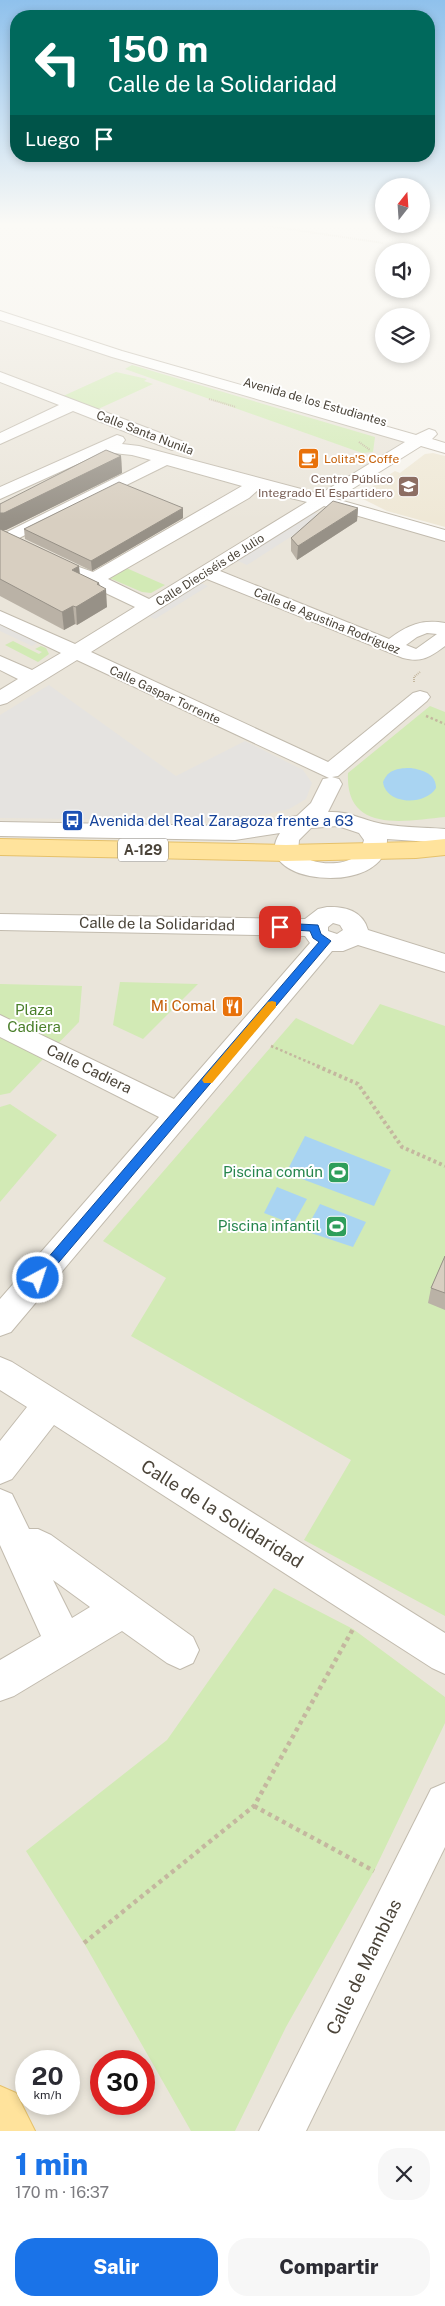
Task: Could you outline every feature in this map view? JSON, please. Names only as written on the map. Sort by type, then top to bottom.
[{"type":"main road","name":"A-129","points":[[0,847],[286,853],[445,847]]},
{"type":"main road","points":[[0,2109],[12,2131]]},
{"type":"street","name":"Avenida de los Estudiantes","points":[[26,323],[118,354],[401,436],[445,439]]},
{"type":"street","name":"Avenida de los Estudiantes","points":[[52,323],[424,438],[445,448]]},
{"type":"street","name":"Calle Santa Nunila","points":[[0,377],[297,493]]},
{"type":"street","points":[[0,439],[72,405]]},
{"type":"street","points":[[0,494],[137,430]]},
{"type":"street","points":[[297,493],[401,436]]},
{"type":"street","name":"Calle Dieciséis de Julio","points":[[0,699],[424,438]]},
{"type":"street","points":[[101,447],[122,448],[166,459],[255,484],[297,493],[445,536]]},
{"type":"street","points":[[3,537],[166,459]]},
{"type":"street","points":[[93,580],[242,494],[255,484]]},
{"type":"street","points":[[3,537],[24,547]]},
{"type":"street","points":[[67,568],[150,607]]},
{"type":"street","name":"Calle de Agustina Rodríguez","points":[[206,572],[410,654],[420,655],[445,637]]},
{"type":"street","name":"Calle Gaspar Torrente","points":[[0,617],[331,778]]},
{"type":"street","points":[[391,647],[420,627],[428,626],[445,629]]},
{"type":"street","points":[[0,662],[33,679]]},
{"type":"street","points":[[331,778],[359,824],[376,840],[374,851],[357,867],[336,870],[305,865],[292,860],[286,853],[288,839],[322,804],[331,778],[420,696]]},
{"type":"street","points":[[0,829],[226,834],[327,819],[359,824],[390,832],[445,836]]},
{"type":"street","points":[[390,832],[445,825]]},
{"type":"street","points":[[0,1322],[179,1114],[324,928],[336,870]]},
{"type":"street","name":"Calle de la Solidaridad","points":[[0,922],[324,928],[346,942],[355,935],[445,963]]},
{"type":"street","name":"Calle Cadiera","points":[[0,1025],[179,1114]]},
{"type":"street","name":"Calle de la Solidaridad","points":[[0,1372],[445,1655]]},
{"type":"street","points":[[0,1468],[50,1404]]},
{"type":"street","points":[[0,1506],[64,1644]]},
{"type":"street","points":[[20,1548],[38,1547],[180,1650]]},
{"type":"street","points":[[0,1682],[123,1609]]},
{"type":"street","name":"Calle de Mamblas","points":[[282,2131],[445,1803]]},
{"type":"path","points":[[420,655],[429,664],[414,677],[414,688],[420,696]]},
{"type":"path","points":[[271,1046],[358,1084],[402,1147],[425,1159],[445,1166]]},
{"type":"path","points":[[84,1943],[254,1806],[353,1629]]},
{"type":"path","points":[[254,1806],[374,1871]]},
{"type":"shaded area","points":[[0,323],[18,323],[407,441],[330,500],[445,534],[445,2131],[0,2131]]},
{"type":"shaded area","name":"Centro Público Integrado El Espartidero","points":[[433,453],[445,456],[445,527],[387,511],[361,498],[378,482],[395,471],[400,473],[425,454]]},
{"type":"shaded area","points":[[313,512],[323,516],[247,565],[236,560]]},
{"type":"shaded area","points":[[198,582],[208,586],[155,619],[145,615]]},
{"type":"shaded area","points":[[0,621],[41,641],[32,646],[0,631]]},
{"type":"shaded area","points":[[49,685],[176,776],[245,741],[303,770],[312,783],[306,799],[289,809],[237,821],[0,818],[0,715]]},
{"type":"green space","points":[[132,365],[375,437],[373,452],[362,453],[125,369]]},
{"type":"green space","points":[[116,372],[147,379],[144,381],[153,384],[96,410],[61,397]]},
{"type":"green space","points":[[124,567],[165,585],[151,593],[142,592],[107,577]]},
{"type":"green space","points":[[13,641],[39,654],[42,652],[35,649],[41,646],[46,648],[49,654],[38,662],[5,645]]},
{"type":"green space","points":[[430,706],[445,712],[445,817],[396,821],[367,815],[356,806],[350,793],[348,773]]},
{"type":"green space","points":[[120,982],[198,984],[143,1039],[113,1025]]},
{"type":"green space","name":"Plaza Cadiera","points":[[0,984],[82,986],[79,1022],[10,1093],[0,1095]]},
{"type":"green space","points":[[380,1004],[445,1026],[445,1616],[304,1540],[351,1460],[131,1336],[166,1278],[103,1241],[296,1018],[353,1045]]},
{"type":"green space","points":[[10,1104],[57,1135],[0,1202],[0,1107]]},
{"type":"green space","points":[[274,1588],[353,1629],[445,1697],[445,1723],[374,1871],[286,2027],[235,2131],[191,2131],[155,2068],[155,2050],[145,2050],[84,1943],[26,1851],[167,1740]]},
{"type":"water","points":[[411,768],[431,776],[434,779],[436,788],[424,798],[415,800],[398,799],[386,790],[383,782],[388,774],[394,770]]},
{"type":"water","name":"Piscina común","points":[[305,1136],[391,1170],[374,1206],[286,1173]]},
{"type":"water","name":"Piscina infantil","points":[[277,1187],[307,1199],[293,1224],[264,1213]]},
{"type":"water","name":"Piscina infantil","points":[[320,1204],[366,1222],[353,1247],[305,1231]]},
{"type":"building","points":[[106,450],[121,456],[4,513],[0,513],[0,504]]},
{"type":"building","points":[[119,482],[183,508],[91,561],[24,529]]},
{"type":"building","points":[[333,501],[358,508],[298,546],[291,538]]},
{"type":"building","points":[[0,529],[79,566],[72,570],[99,583],[97,584],[106,589],[76,607],[73,606],[62,612],[0,579]]},
{"type":"building","points":[[445,1256],[445,1293],[431,1288]]},
{"type":"slow traffic","points":[[208,1080],[272,1005]]},
{"type":"place","name":"Lolita'S Coffe","points":[[308,459]]},
{"type":"place","name":"Centro Público Integrado El Espartidero","points":[[409,486]]},
{"type":"place","name":"Avenida del Real Zaragoza frente a 63","points":[[73,821]]},
{"type":"place","name":"Mi Comal","points":[[232,1006]]},
{"type":"place","name":"Piscina común","points":[[339,1172]]},
{"type":"place","name":"Piscina infantil","points":[[336,1226]]},
{"type":"route","points":[[38,1278],[326,941],[317,936],[314,928],[280,927]]}]
